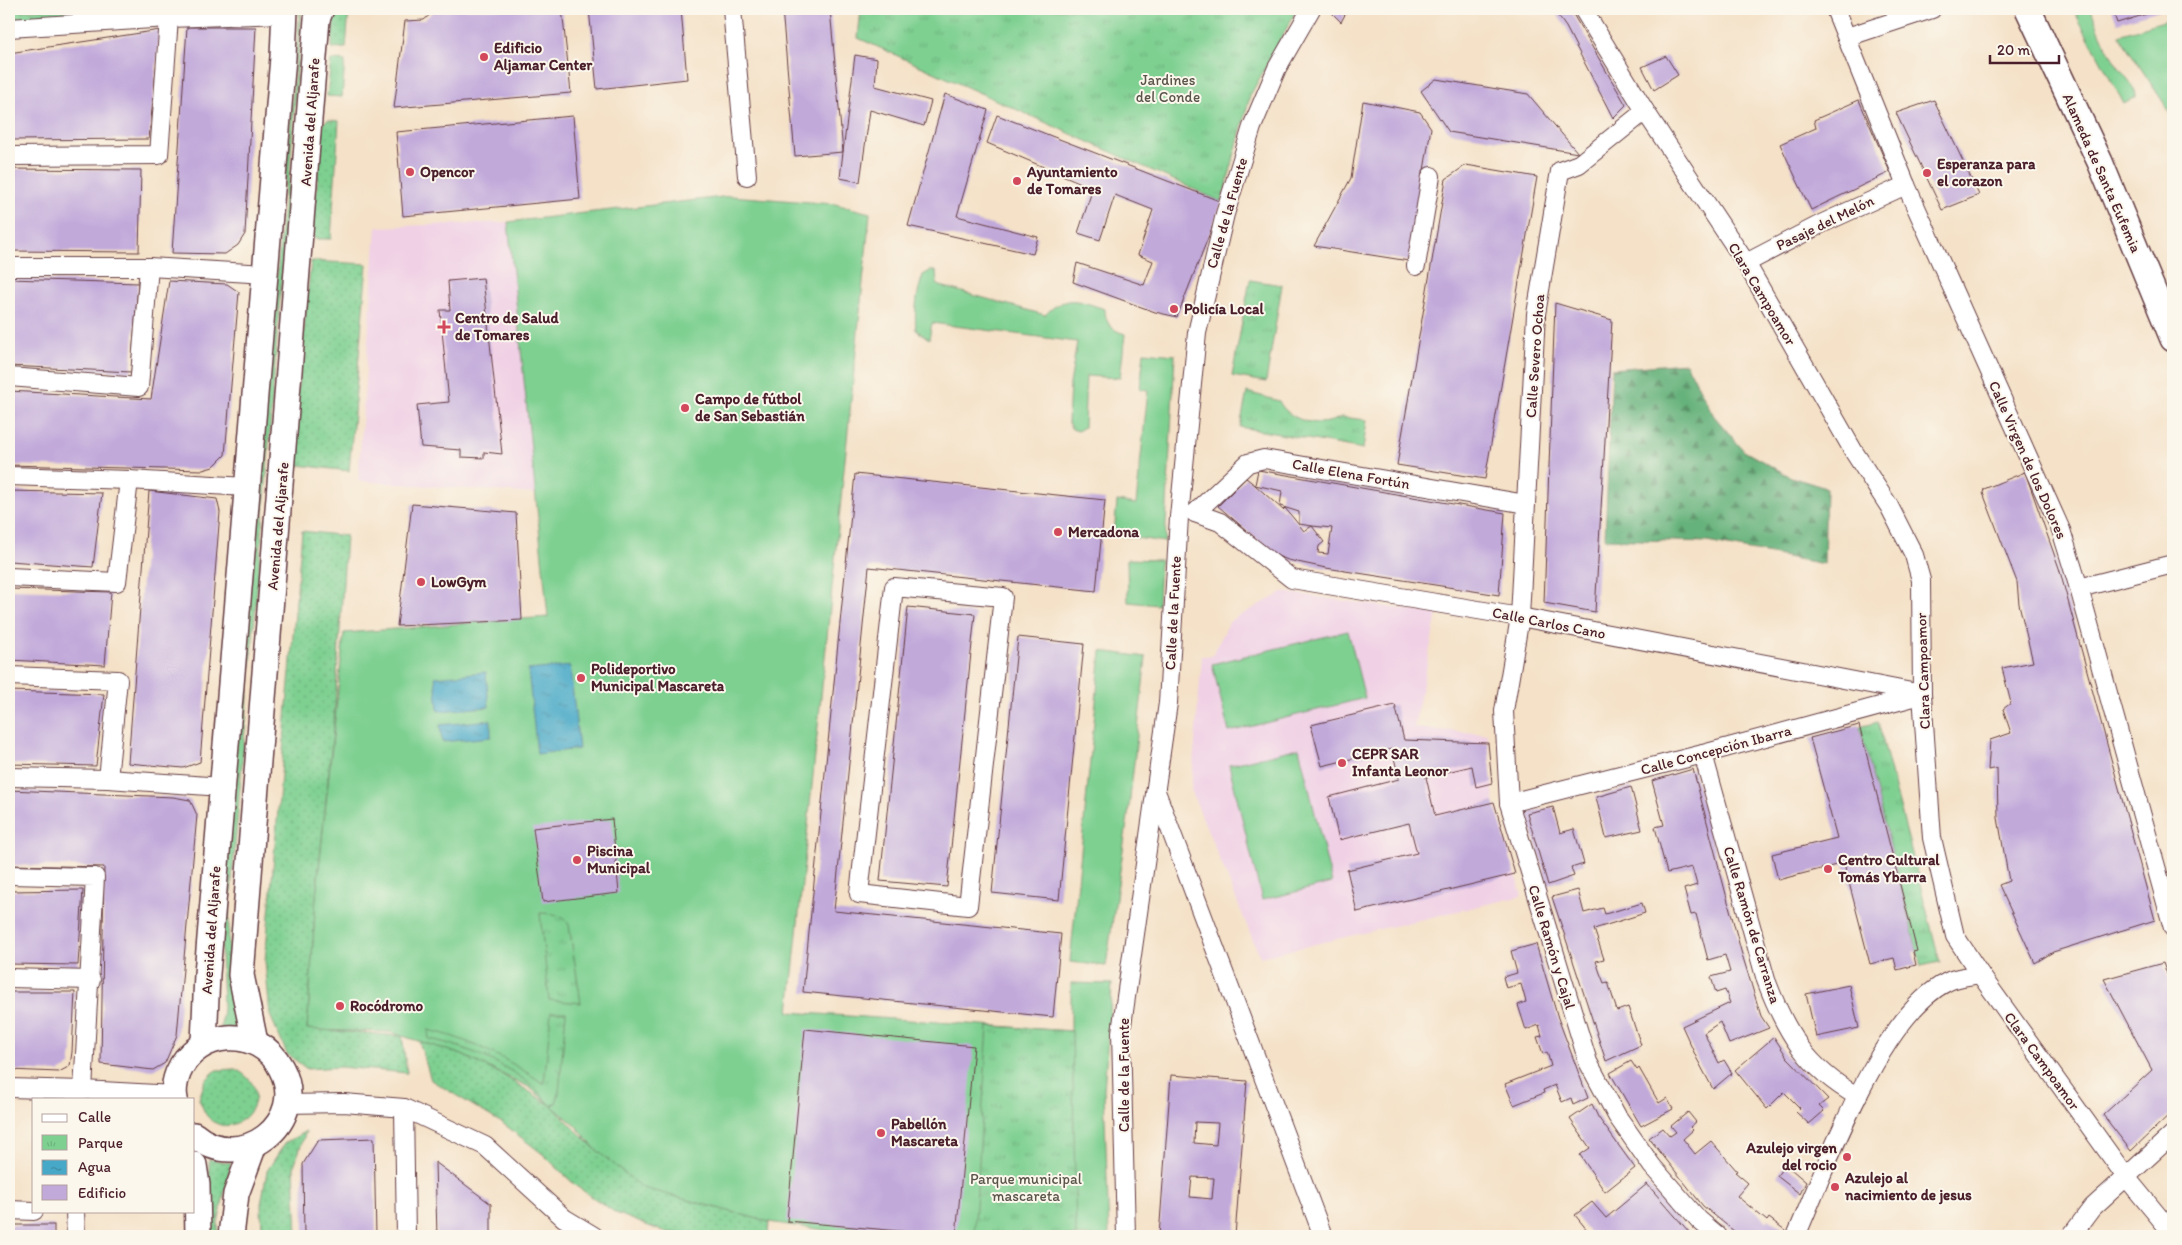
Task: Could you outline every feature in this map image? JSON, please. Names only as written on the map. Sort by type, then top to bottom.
[{"type":"main road","name":"Avenida del Aljarafe","points":[[255,1042],[241,975],[318,19],[321,9]]},
{"type":"main road","name":"Alameda de Santa Eufemia","points":[[2028,9],[2100,162],[2173,339]]},
{"type":"main road","name":"Avenida del Aljarafe","points":[[204,1043],[207,974],[285,11]]},
{"type":"main road","points":[[174,1097],[176,1079],[182,1065],[192,1052],[204,1043],[221,1038],[238,1037],[255,1042],[270,1053],[281,1068],[287,1086],[286,1104],[280,1122],[269,1136],[254,1146],[236,1150],[218,1149],[202,1142],[195,1136]]},
{"type":"main road","points":[[231,1236],[236,1194],[254,1146]]},
{"type":"main road","points":[[195,1172],[198,1236]]},
{"type":"street","points":[[732,9],[747,176]]},
{"type":"street","name":"Calle de la Fuente","points":[[1126,1236],[1121,1032],[1168,703],[1187,515],[1197,333],[1224,214],[1252,127],[1277,68],[1311,9]]},
{"type":"street","name":"Clara Campoamor","points":[[1583,9],[1645,112],[1746,263],[1854,452],[1889,506],[1914,555],[1921,580],[1922,694],[1932,838],[1955,936],[1980,974],[2126,1177],[2173,1234]]},
{"type":"street","name":"Calle Virgen de los Dolores","points":[[1835,9],[1906,185],[2061,530],[2079,588],[2173,928]]},
{"type":"street","points":[[1847,37],[1932,9]]},
{"type":"street","points":[[9,28],[285,11]]},
{"type":"street","points":[[9,156],[159,155],[169,18]]},
{"type":"street","name":"Calle Severo Ochoa","points":[[1520,617],[1536,314],[1560,170],[1579,164],[1645,112]]},
{"type":"street","points":[[1416,266],[1431,176]]},
{"type":"street","name":"Pasaje del Melón","points":[[1746,263],[1821,224],[1906,185]]},
{"type":"street","points":[[9,267],[149,268],[265,274]]},
{"type":"street","points":[[9,377],[139,387],[149,268]]},
{"type":"street","name":"Calle Elena Fortún","points":[[1187,515],[1248,463],[1264,459],[1526,504]]},
{"type":"street","points":[[9,476],[129,480],[246,487]]},
{"type":"street","points":[[9,577],[117,582],[129,480]]},
{"type":"street","name":"Calle Carlos Cano","points":[[1187,515],[1220,522],[1292,579],[1520,617],[1922,694]]},
{"type":"street","points":[[2079,588],[2173,564]]},
{"type":"street","points":[[894,587],[1003,597],[968,906],[859,894],[894,587]]},
{"type":"street","name":"Calle Ramón y Cajal","points":[[1520,617],[1504,711],[1509,803],[1588,1062],[1618,1116],[1652,1166],[1699,1220],[1718,1236]]},
{"type":"street","points":[[9,676],[118,680],[108,778]]},
{"type":"street","name":"Calle Concepción Ibarra","points":[[1509,803],[1703,754],[1922,694]]},
{"type":"street","name":"Calle Ramón de Carranza","points":[[1703,754],[1766,980],[1776,1008],[1802,1050],[1832,1082],[1857,1096]]},
{"type":"street","points":[[9,777],[108,778],[222,788]]},
{"type":"street","points":[[1155,791],[1323,1236]]},
{"type":"street","points":[[9,875],[95,877],[91,980],[83,1090]]},
{"type":"street","points":[[1796,1236],[1857,1096],[1895,1030],[1920,1000],[1948,981],[1980,974]]},
{"type":"street","points":[[9,978],[91,980]]},
{"type":"street","points":[[9,1088],[83,1090],[174,1097]]},
{"type":"street","points":[[286,1104],[344,1102],[404,1108],[485,1146],[564,1218],[594,1236]]},
{"type":"street","points":[[404,1108],[406,1236]]},
{"type":"street","points":[[2071,1236],[2092,1208],[2173,1134]]},
{"type":"street","points":[[9,1210],[32,1211]]},
{"type":"street","points":[[75,1212],[76,1236]]},
{"type":"shaded area","name":"Centro de Salud de Tomares","points":[[508,222],[536,494],[358,481],[376,227]]},
{"type":"shaded area","name":"CEPR SAR Infanta Leonor","points":[[1283,592],[1437,614],[1414,728],[1487,734],[1494,802],[1522,896],[1260,957],[1191,790],[1202,656],[1212,656],[1230,621]]},
{"type":"green space","points":[[132,9],[99,14],[9,21],[9,11]]},
{"type":"green space","points":[[300,9],[302,9],[263,522],[229,915],[228,978],[236,1028],[221,1028],[223,1008],[221,950],[225,875]]},
{"type":"green space","points":[[334,9],[349,9],[346,48],[332,48]]},
{"type":"green space","name":"Jardines del Conde","points":[[861,9],[1297,9],[1250,96],[1222,202],[858,38]]},
{"type":"green space","points":[[2073,9],[2091,9],[2108,50],[2132,85],[2136,97],[2124,104]]},
{"type":"green space","points":[[2173,18],[2173,117],[2119,35]]},
{"type":"green space","points":[[331,60],[345,61],[342,97],[327,96]]},
{"type":"green space","points":[[328,120],[339,121],[331,239],[315,239],[312,234],[323,123]]},
{"type":"green space","name":"Polideportivo Municipal Mascareta","points":[[731,196],[835,204],[870,213],[789,1012],[1071,1031],[1071,983],[1112,984],[1104,1090],[1109,1236],[864,1236],[769,1222],[648,1191],[614,1171],[575,1125],[529,1087],[462,1055],[390,1032],[307,1030],[316,896],[344,633],[548,617],[508,222]]},
{"type":"green space","points":[[311,261],[367,264],[349,471],[290,464]]},
{"type":"green space","points":[[930,271],[936,271],[937,285],[1045,315],[1066,301],[1080,302],[1105,309],[1106,318],[1110,325],[1125,334],[1120,378],[1086,376],[1084,427],[1078,431],[1072,429],[1068,423],[1070,384],[1077,342],[932,323],[929,339],[916,330],[915,316],[923,275]]},
{"type":"green space","points":[[1250,280],[1282,285],[1266,382],[1232,376]]},
{"type":"green space","points":[[1144,352],[1175,355],[1165,542],[1114,535],[1117,501],[1136,504],[1148,390],[1140,389]]},
{"type":"green space","points":[[1686,363],[1714,416],[1744,451],[1791,477],[1826,488],[1824,564],[1707,542],[1605,539],[1612,369]]},
{"type":"green space","points":[[1247,392],[1279,401],[1290,414],[1307,421],[1325,423],[1341,417],[1367,420],[1363,449],[1240,427]]},
{"type":"green space","points":[[302,531],[346,536],[334,722],[316,896],[307,1029],[402,1036],[407,1073],[340,1067],[307,1069],[287,1054],[270,1015],[265,961]]},
{"type":"green space","points":[[1127,559],[1160,560],[1158,605],[1128,602]]},
{"type":"green space","points":[[1348,631],[1365,698],[1229,732],[1212,664]]},
{"type":"green space","points":[[1101,651],[1146,657],[1128,816],[1106,966],[1070,962]]},
{"type":"green space","points":[[1878,722],[1940,962],[1921,966],[1860,727]]},
{"type":"green space","points":[[1299,748],[1332,883],[1262,900],[1229,765]]},
{"type":"green space","points":[[540,913],[560,916],[569,925],[581,1003],[549,1000]]},
{"type":"green space","points":[[551,1012],[566,1012],[559,1093],[556,1103],[551,1106],[527,1082],[496,1062],[444,1042],[429,1039],[428,1030],[474,1044],[517,1066],[544,1084]]},
{"type":"green space","name":"Parque municipal mascareta","points":[[988,1026],[1072,1031],[1076,1236],[974,1236]]},
{"type":"green space","points":[[419,1041],[462,1055],[503,1075],[552,1106],[595,1149],[643,1188],[769,1222],[768,1236],[709,1236],[664,1232],[616,1213],[576,1186],[544,1155],[505,1125],[431,1080]]},
{"type":"green space","points":[[235,1069],[249,1079],[255,1091],[255,1102],[249,1113],[240,1121],[230,1125],[218,1124],[208,1117],[199,1099],[205,1081],[216,1070]]},
{"type":"green space","points":[[306,1131],[294,1166],[297,1236],[262,1236],[261,1204],[267,1171],[285,1143]]},
{"type":"green space","points":[[209,1159],[231,1163],[218,1222],[218,1236],[210,1236]]},
{"type":"water","points":[[570,666],[579,749],[537,754],[528,670]]},
{"type":"water","points":[[486,672],[489,707],[438,711],[435,677]]},
{"type":"water","points":[[491,720],[491,737],[442,742],[440,725]]},
{"type":"building","name":"Edificio Aljamar Center","points":[[436,9],[562,9],[571,93],[394,108],[405,21],[424,20]]},
{"type":"building","points":[[589,9],[681,9],[687,79],[597,89]]},
{"type":"building","points":[[782,9],[830,9],[843,152],[795,156]]},
{"type":"building","points":[[1328,9],[1348,9],[1341,22]]},
{"type":"building","points":[[1553,9],[1570,9],[1626,105],[1613,118],[1566,27]]},
{"type":"building","points":[[2112,9],[2163,9],[2117,23]]},
{"type":"building","points":[[187,27],[256,27],[245,234],[238,245],[225,254],[172,253]]},
{"type":"building","points":[[160,30],[149,139],[9,140],[9,53]]},
{"type":"building","points":[[855,55],[877,59],[875,86],[931,101],[924,126],[870,110],[860,182],[840,178]]},
{"type":"building","points":[[1666,56],[1678,75],[1654,90],[1642,67]]},
{"type":"building","points":[[1436,79],[1528,94],[1578,153],[1449,132],[1421,91]]},
{"type":"building","points":[[945,94],[988,110],[957,216],[1038,237],[1033,254],[908,226]]},
{"type":"building","points":[[1859,100],[1890,172],[1811,210],[1780,144],[1816,128],[1814,120]]},
{"type":"building","points":[[1934,100],[1979,195],[1942,210],[1896,113]]},
{"type":"building","points":[[1363,101],[1420,112],[1431,128],[1409,261],[1314,246],[1351,178]]},
{"type":"building","points":[[997,115],[1222,202],[1177,317],[1155,312],[1073,282],[1077,263],[1144,285],[1153,261],[1138,255],[1153,210],[1115,195],[1100,240],[1078,233],[1093,188],[987,143]]},
{"type":"building","points":[[573,116],[580,199],[403,216],[396,132]]},
{"type":"building","points":[[1466,165],[1537,177],[1485,479],[1397,465],[1446,179]]},
{"type":"building","points":[[9,169],[141,170],[139,252],[9,251]]},
{"type":"building","points":[[483,278],[502,454],[484,452],[484,458],[461,457],[461,450],[421,447],[417,405],[449,402],[440,310],[450,310],[448,281]]},
{"type":"building","points":[[9,279],[138,283],[131,372],[9,366]]},
{"type":"building","points":[[169,281],[227,284],[239,292],[225,455],[213,467],[203,470],[9,465],[9,391],[151,399]]},
{"type":"building","points":[[1555,303],[1612,320],[1595,612],[1544,603]]},
{"type":"building","points":[[1258,470],[1505,513],[1499,595],[1326,568],[1288,560],[1275,555],[1218,506],[1246,478],[1255,485]],"holes":[[[1255,485],[1282,491],[1280,506],[1299,512],[1299,524],[1312,526],[1304,531],[1285,508],[1283,510]],[[1312,526],[1332,528],[1328,554],[1318,553],[1319,546],[1324,542]]]},
{"type":"building","points":[[2025,472],[2059,568],[2155,920],[2053,952],[2035,963],[1999,885],[2009,881],[1998,818],[1997,768],[1988,770],[1990,740],[2011,733],[2003,709],[2011,703],[2002,668],[2033,662],[2019,604],[2017,582],[1983,493],[1984,489]]},
{"type":"building","points":[[855,474],[1105,500],[1096,591],[869,567],[834,911],[1061,934],[1053,1017],[803,992]]},
{"type":"building","points":[[9,491],[102,493],[93,567],[9,561]]},
{"type":"building","points":[[149,491],[217,499],[220,512],[200,762],[183,768],[128,763]]},
{"type":"building","points":[[412,504],[516,513],[522,620],[397,626]]},
{"type":"building","points":[[9,589],[111,592],[105,665],[9,660]]},
{"type":"building","points":[[908,607],[975,614],[947,887],[880,881]]},
{"type":"building","points":[[1018,637],[1084,644],[1059,900],[992,893]]},
{"type":"building","points":[[9,691],[104,694],[96,766],[9,764]]},
{"type":"building","points":[[1395,705],[1404,740],[1488,743],[1492,783],[1476,787],[1472,766],[1426,777],[1435,816],[1494,802],[1515,874],[1357,912],[1347,870],[1417,853],[1409,823],[1339,840],[1329,797],[1399,779],[1392,749],[1322,766],[1311,725]]},
{"type":"building","points":[[1859,725],[1917,951],[1913,952],[1916,965],[1897,970],[1894,958],[1870,964],[1844,863],[1778,880],[1772,854],[1837,838],[1810,738]]},
{"type":"building","points":[[1693,769],[1741,951],[1761,1016],[1769,1028],[1729,1044],[1720,1022],[1704,1033],[1719,1063],[1724,1060],[1732,1073],[1713,1089],[1682,1026],[1730,1003],[1725,990],[1716,993],[1711,977],[1730,972],[1725,955],[1708,960],[1696,914],[1691,915],[1684,889],[1697,885],[1692,867],[1667,873],[1655,827],[1664,825],[1652,781]]},
{"type":"building","points":[[1631,787],[1642,830],[1606,838],[1596,797]]},
{"type":"building","points":[[9,790],[173,797],[190,800],[197,815],[177,1035],[165,1063],[153,1070],[101,1064],[104,867],[9,865]]},
{"type":"building","points":[[1553,807],[1560,833],[1574,829],[1584,864],[1571,868],[1574,876],[1548,885],[1527,813]]},
{"type":"building","name":"Piscina Municipal","points":[[612,819],[619,893],[543,902],[533,828]]},
{"type":"building","points":[[83,890],[78,965],[9,964],[9,891]]},
{"type":"building","points":[[1578,890],[1584,913],[1603,908],[1605,914],[1642,903],[1645,913],[1594,929],[1604,959],[1596,961],[1604,983],[1608,982],[1617,1011],[1628,1007],[1641,1045],[1606,1061],[1552,897]]},
{"type":"building","points":[[1536,944],[1558,1018],[1588,1098],[1573,1105],[1571,1098],[1562,1102],[1555,1085],[1543,1090],[1544,1093],[1514,1105],[1505,1084],[1551,1066],[1547,1052],[1543,1054],[1537,1037],[1542,1036],[1539,1025],[1526,1030],[1518,1005],[1526,1002],[1521,984],[1506,988],[1503,977],[1517,973],[1511,951]]},
{"type":"building","points":[[2163,963],[2173,990],[2173,1111],[2131,1151],[2103,1115],[2152,1070],[2104,979]]},
{"type":"building","points":[[1849,985],[1859,1028],[1816,1037],[1806,994]]},
{"type":"building","points":[[9,992],[75,992],[70,1066],[59,1072],[9,1070]]},
{"type":"building","name":"Pabellón Mascareta","points":[[805,1029],[974,1046],[956,1236],[787,1221]]},
{"type":"building","points":[[1774,1037],[1787,1057],[1828,1099],[1819,1106],[1824,1111],[1809,1124],[1796,1112],[1800,1108],[1784,1092],[1767,1109],[1735,1070]]},
{"type":"building","points":[[1631,1061],[1637,1070],[1639,1068],[1659,1103],[1667,1098],[1673,1109],[1641,1126],[1610,1073]]},
{"type":"building","points":[[1171,1075],[1247,1081],[1235,1236],[1159,1236]],"holes":[[[1195,1122],[1218,1123],[1216,1145],[1194,1143]],[[1192,1177],[1214,1178],[1212,1199],[1190,1197]]]},
{"type":"building","points":[[1592,1104],[1598,1117],[1635,1168],[1605,1192],[1580,1155],[1590,1148],[1570,1119]]},
{"type":"building","points":[[1688,1112],[1696,1122],[1690,1127],[1693,1130],[1683,1139],[1695,1154],[1711,1141],[1737,1171],[1735,1172],[1748,1183],[1737,1196],[1767,1221],[1769,1218],[1785,1230],[1782,1236],[1740,1236],[1703,1206],[1649,1138],[1663,1128],[1670,1136],[1676,1132],[1671,1126]]},
{"type":"building","points":[[374,1138],[376,1236],[304,1236],[303,1164],[318,1140]]},
{"type":"building","points":[[435,1162],[491,1204],[491,1236],[437,1236]]},
{"type":"building","points":[[1785,1164],[1806,1182],[1800,1194],[1777,1176]]},
{"type":"building","points":[[1647,1184],[1690,1233],[1687,1236],[1592,1236],[1575,1215],[1592,1202],[1606,1218]]},
{"type":"building","points":[[9,1225],[54,1225],[54,1236],[9,1236]]},
{"type":"place","name":"Edificio Aljamar Center","points":[[484,57]]},
{"type":"place","name":"Opencor","points":[[410,172]]},
{"type":"place","name":"Esperanza para el corazon","points":[[1927,173]]},
{"type":"place","name":"Ayuntamiento de Tomares","points":[[1017,181]]},
{"type":"place","name":"Policía Local","points":[[1174,309]]},
{"type":"place","name":"Centro de Salud de Tomares","points":[[444,327]]},
{"type":"place","name":"Campo de fútbol de San Sebastián","points":[[685,408]]},
{"type":"place","name":"Mercadona","points":[[1058,532]]},
{"type":"place","name":"LowGym","points":[[421,582]]},
{"type":"place","name":"Polideportivo Municipal Mascareta","points":[[581,678]]},
{"type":"place","name":"CEPR SAR Infanta Leonor","points":[[1342,763]]},
{"type":"place","name":"Piscina Municipal","points":[[577,860]]},
{"type":"place","name":"Centro Cultural Tomás Ybarra","points":[[1828,869]]},
{"type":"place","name":"Rocódromo","points":[[340,1006]]},
{"type":"place","name":"Pabellón Mascareta","points":[[881,1133]]},
{"type":"place","name":"Azulejo virgen del rocio","points":[[1847,1157]]},
{"type":"place","name":"Azulejo al nacimiento de jesus","points":[[1835,1187]]}]
